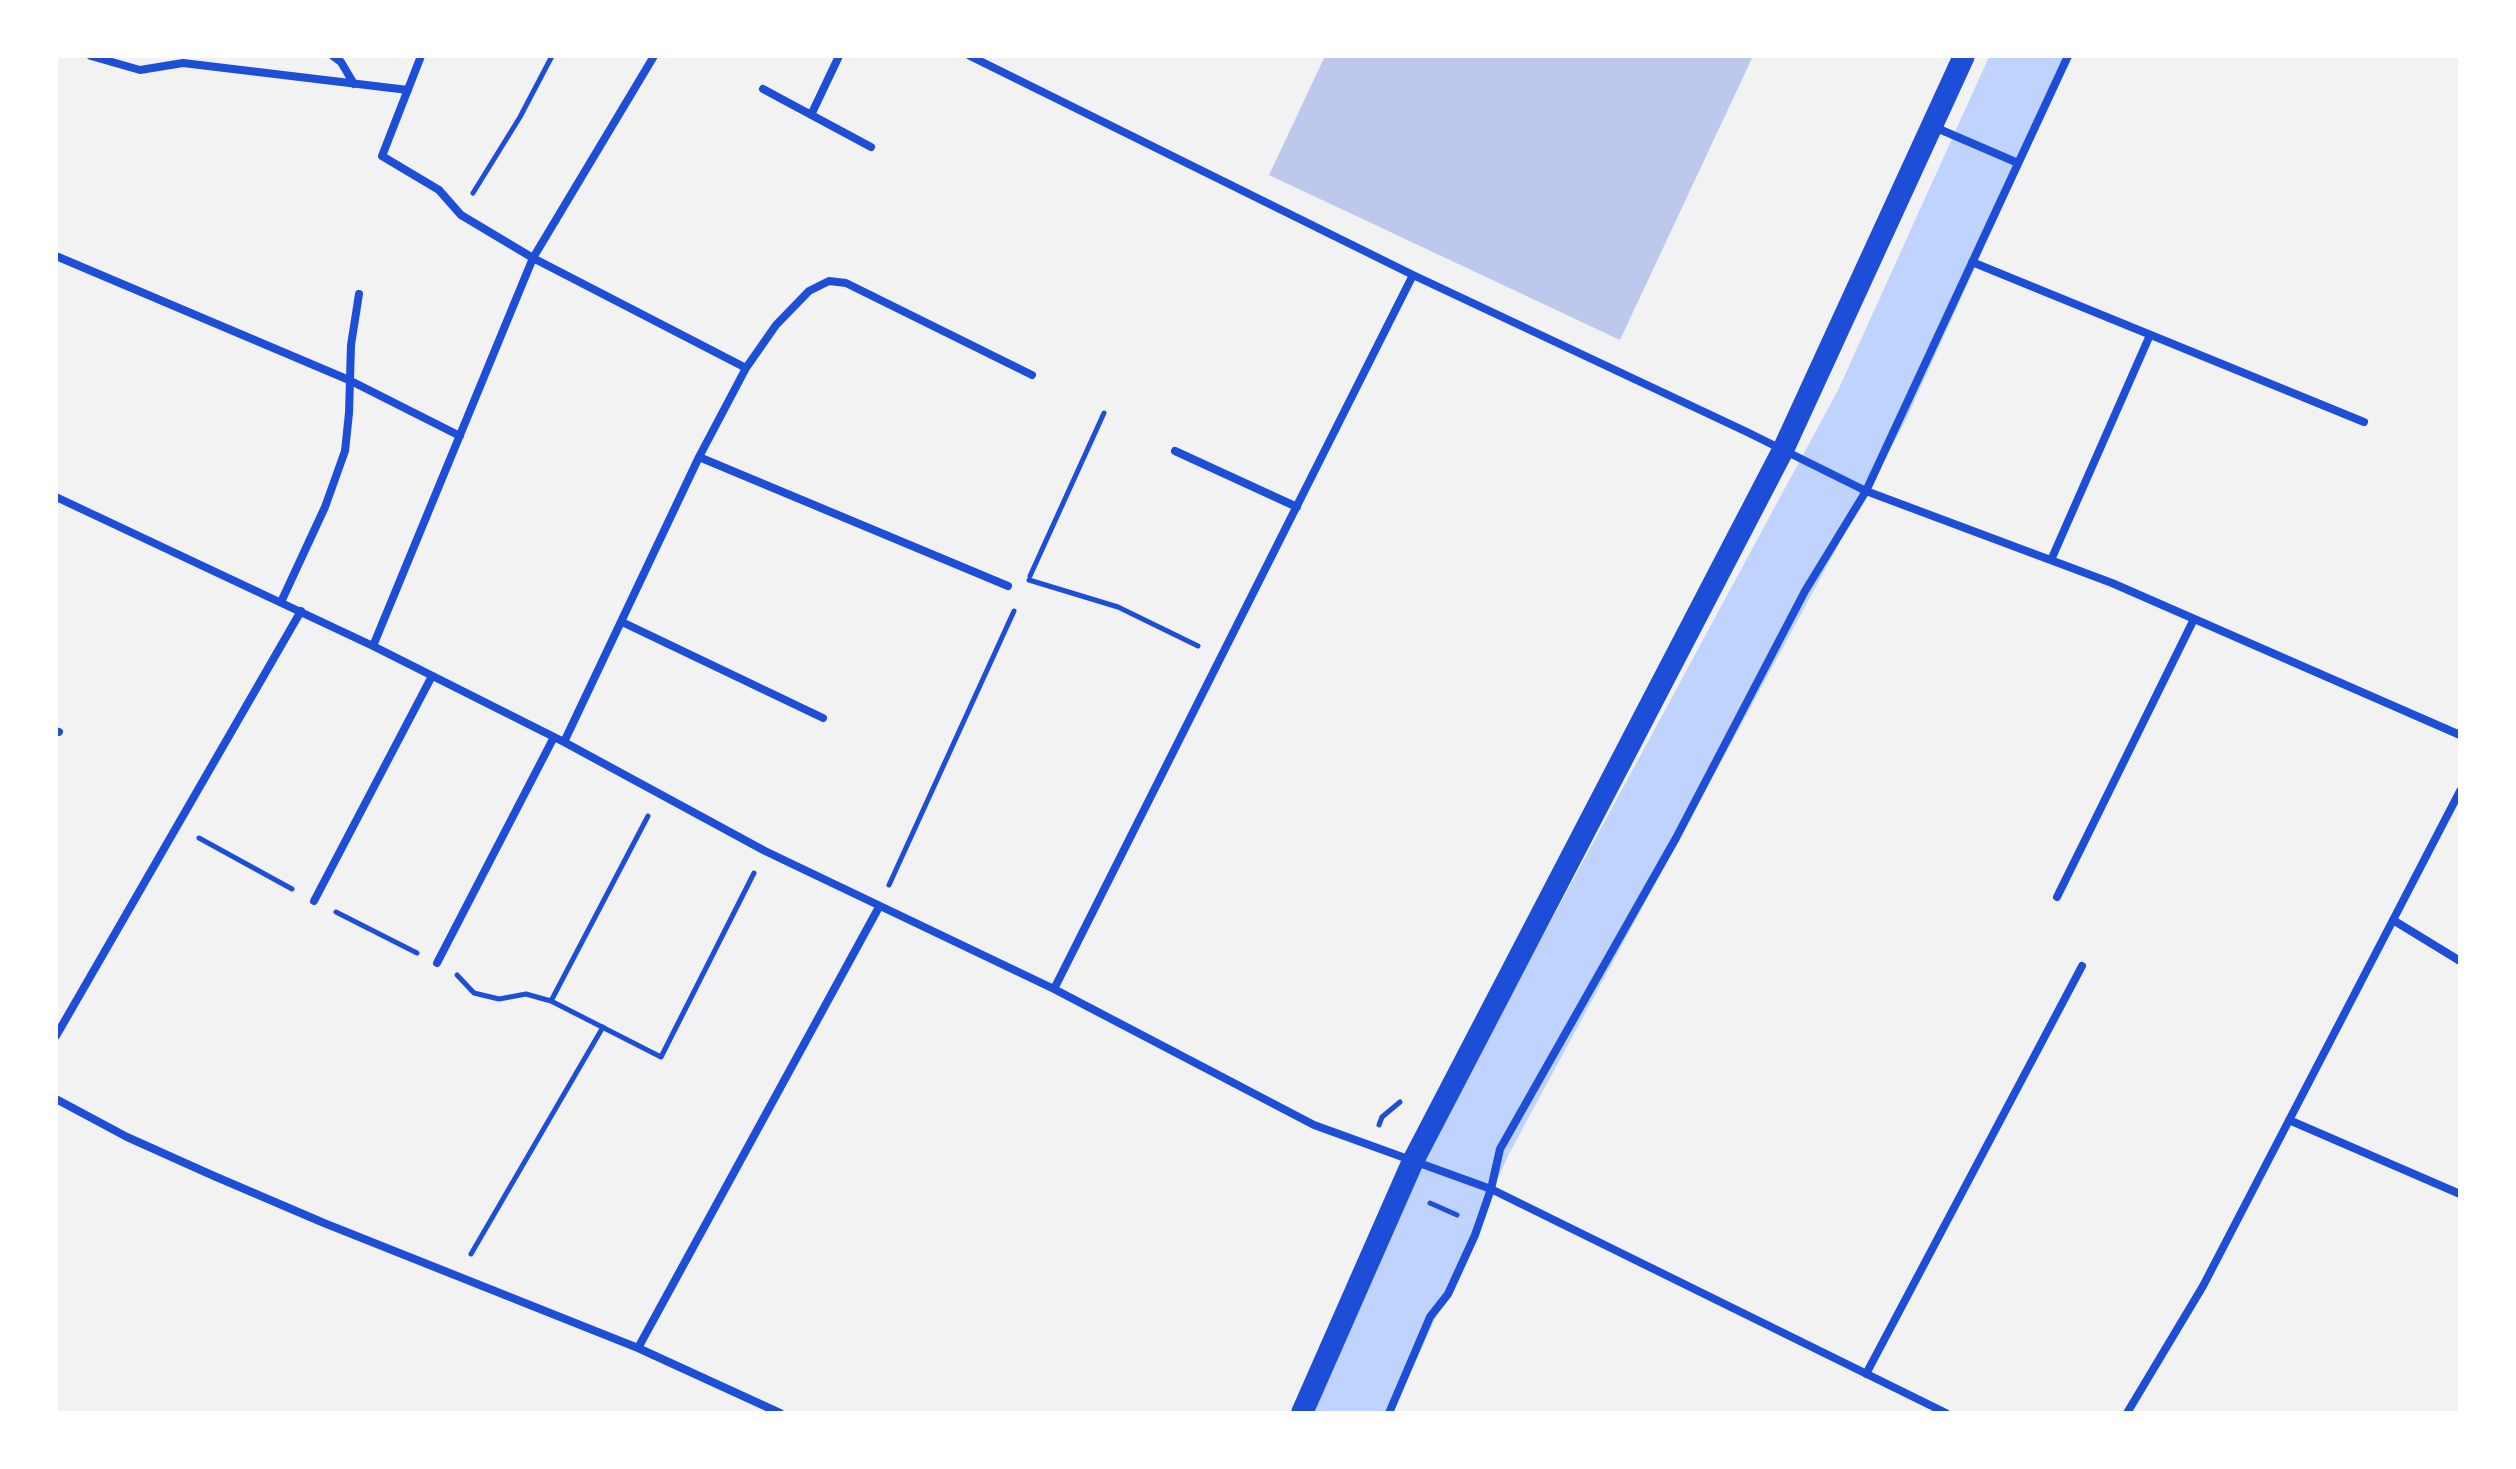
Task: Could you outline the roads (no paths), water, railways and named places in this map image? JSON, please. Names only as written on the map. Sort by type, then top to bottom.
[{"type":"highway","points":[[1302,1413],[1413,1161],[1783,450],[1964,56]]},
{"type":"street","points":[[91,56],[140,70],[183,63],[408,90]]},
{"type":"street","points":[[333,56],[341,62],[354,84]]},
{"type":"street","points":[[421,56],[382,156],[439,190],[461,215],[533,258],[746,368]]},
{"type":"street","points":[[373,646],[533,258],[654,56]]},
{"type":"street","points":[[811,115],[839,56]]},
{"type":"street","points":[[970,56],[1413,275],[1866,491],[2112,583],[2460,735]]},
{"type":"street","points":[[1389,1413],[1430,1317],[1448,1294],[1475,1235],[1491,1189],[1500,1149],[1676,838],[1805,591],[1866,491],[2068,56]]},
{"type":"street","points":[[763,89],[871,147]]},
{"type":"street","points":[[1932,126],[2018,163]]},
{"type":"street","points":[[56,256],[349,380],[460,436]]},
{"type":"street","points":[[1972,262],[2364,422]]},
{"type":"street","points":[[1054,989],[1413,275]]},
{"type":"street","points":[[564,742],[699,457],[746,368],[776,325],[809,291],[829,281],[846,283],[1032,375]]},
{"type":"street","points":[[281,602],[325,507],[345,451],[351,345],[359,294]]},
{"type":"street","points":[[2051,560],[2150,335]]},
{"type":"street","points":[[1175,451],[1297,507]]},
{"type":"street","points":[[699,457],[1008,586]]},
{"type":"street","points":[[56,497],[373,646],[564,742],[765,851],[1054,989],[1314,1125],[1491,1189],[1946,1413]]},
{"type":"street","points":[[56,1036],[301,611]]},
{"type":"street","points":[[2057,897],[2194,619]]},
{"type":"street","points":[[622,622],[823,718]]},
{"type":"street","points":[[314,901],[432,676]]},
{"type":"street","points":[[437,963],[554,737]]},
{"type":"street","points":[[2127,1413],[2203,1286],[2460,791]]},
{"type":"street","points":[[638,1348],[879,907]]},
{"type":"street","points":[[2393,920],[2460,961]]},
{"type":"street","points":[[1866,1374],[2082,966]]},
{"type":"street","points":[[56,1099],[127,1137],[214,1176],[638,1348],[780,1413]]},
{"type":"street","points":[[2289,1120],[2460,1194]]},
{"type":"waterway","points":[[1352,1413],[1475,1139],[1872,405],[2030,56]]}]
